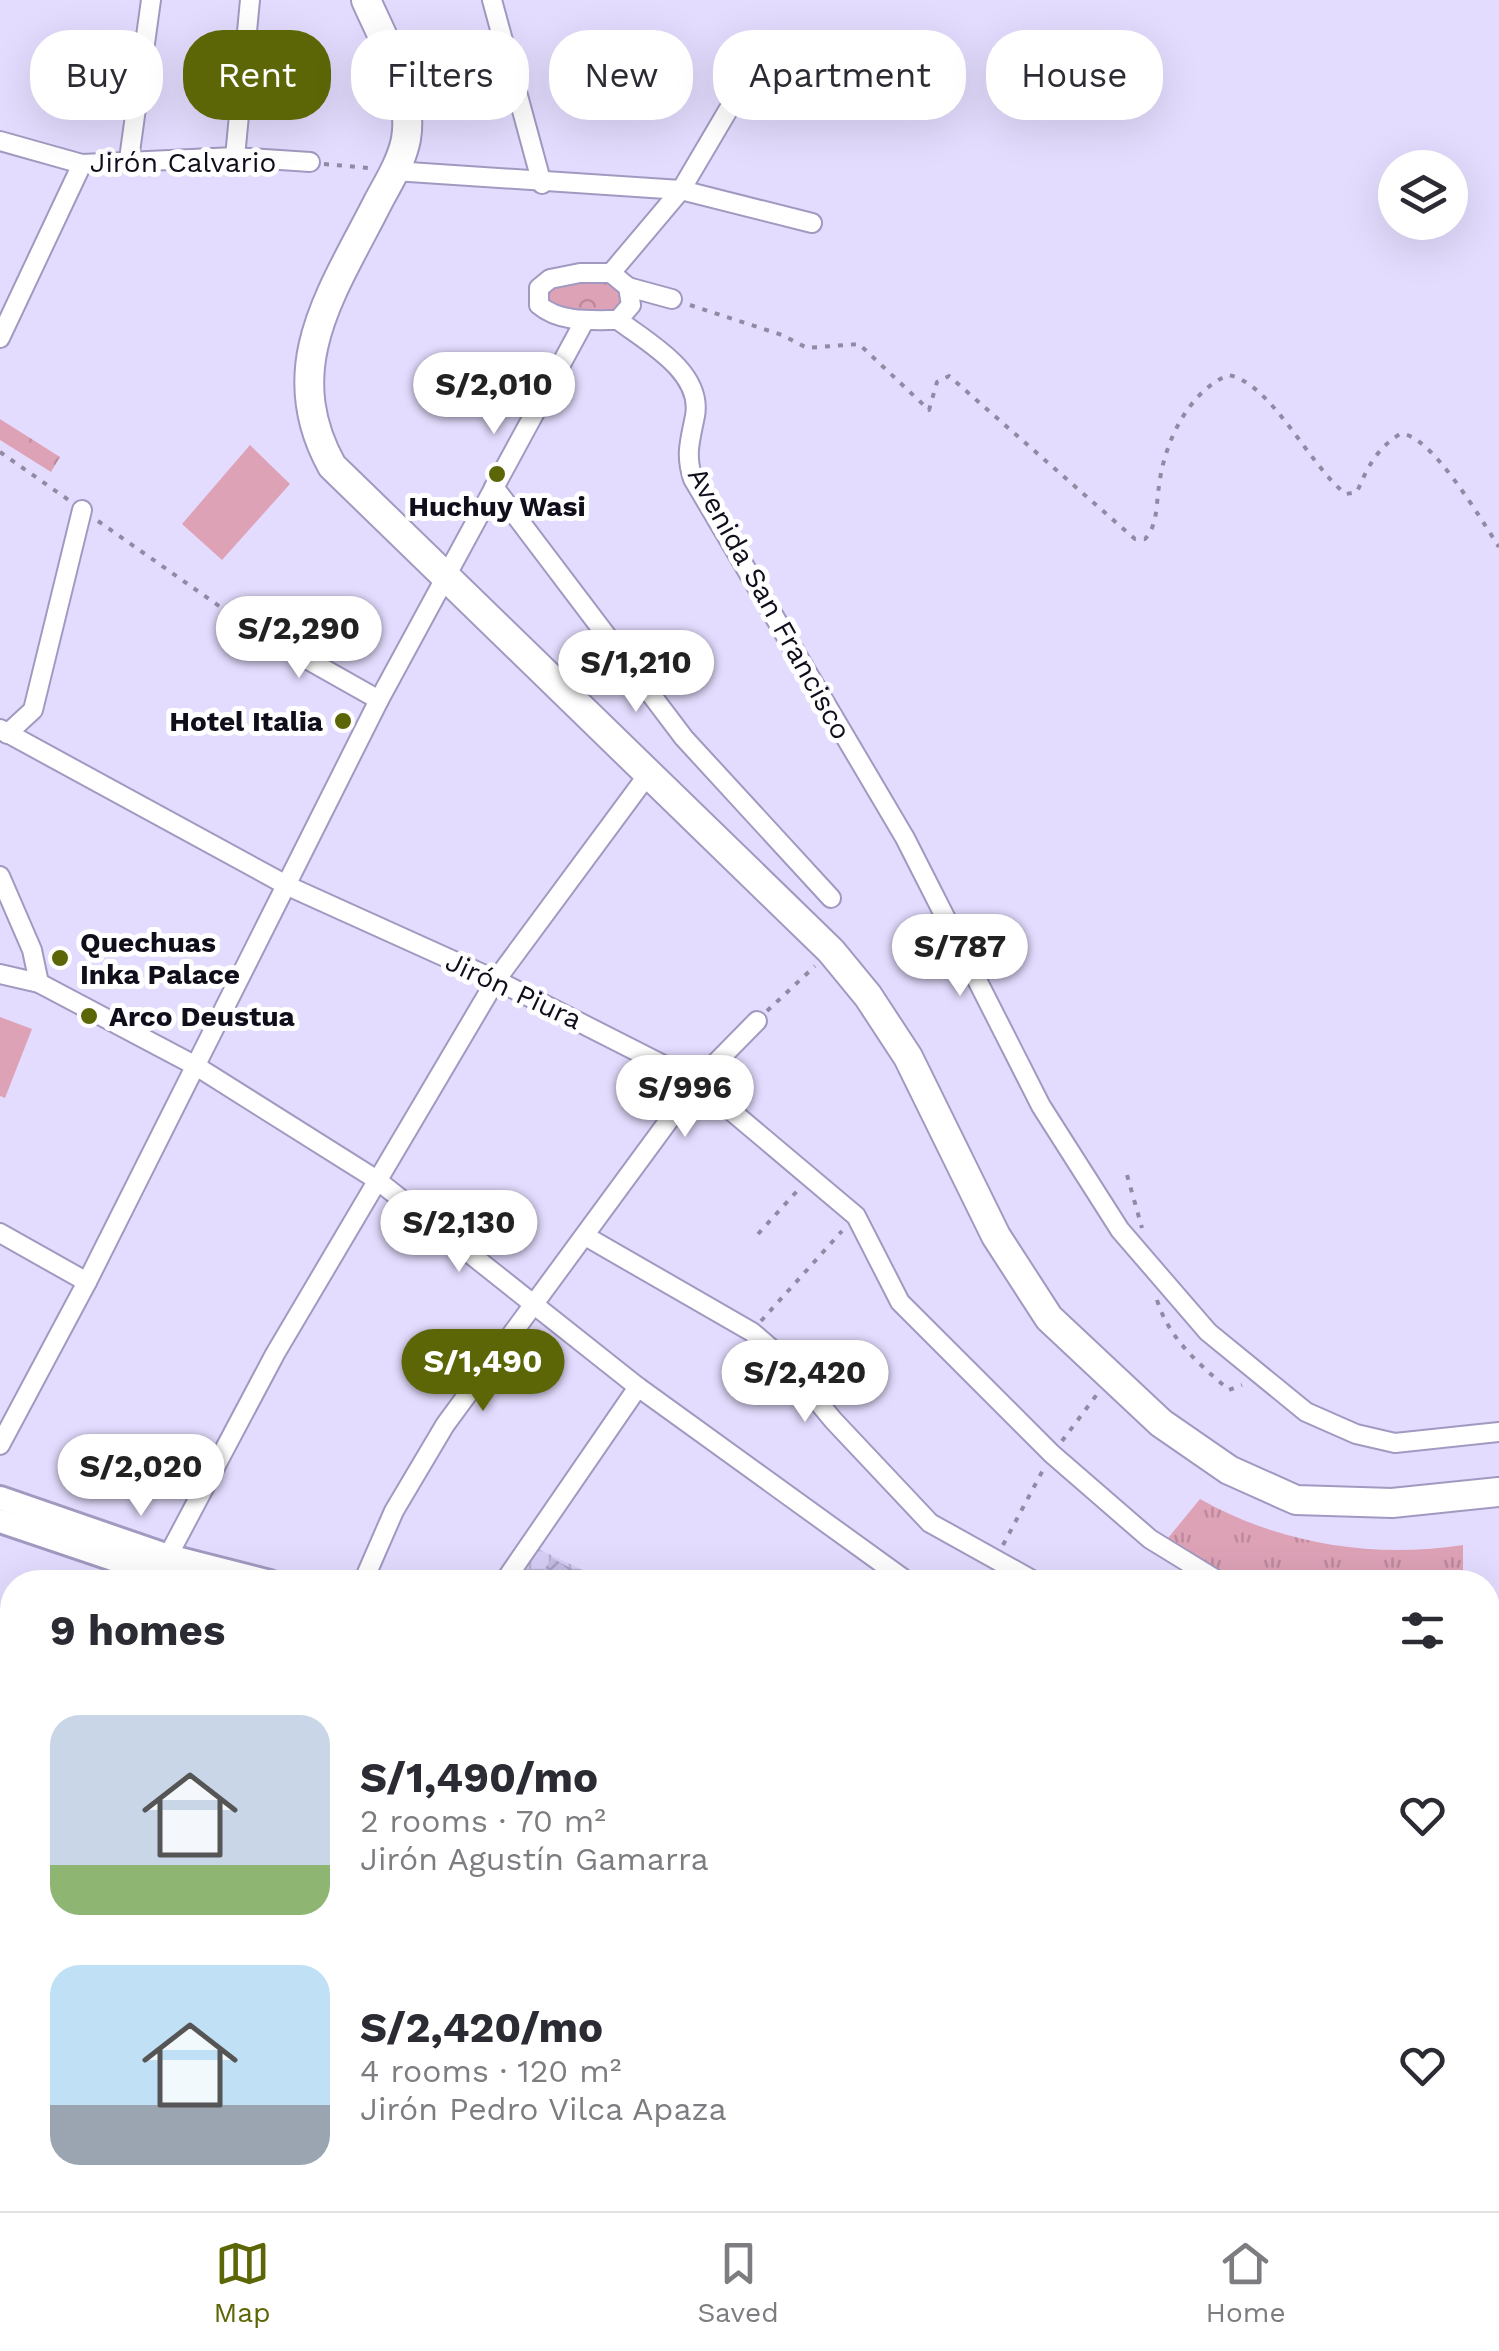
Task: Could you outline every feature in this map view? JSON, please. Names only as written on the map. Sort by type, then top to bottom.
[{"type":"highway","points":[[366,0],[401,86],[406,140],[314,336],[308,404],[316,434],[332,466],[830,952],[868,996],[908,1057],[996,1236],[1049,1318],[1161,1423],[1229,1470],[1296,1500],[1392,1503],[1499,1492]]},
{"type":"main road","points":[[0,1498],[168,1556],[223,1570]]},
{"type":"main road","points":[[0,1520],[126,1570]]},
{"type":"street","points":[[129,159],[150,0]]},
{"type":"street","points":[[235,158],[250,0]]},
{"type":"street","points":[[492,0],[542,184]]},
{"type":"street","points":[[628,287],[631,304],[618,320],[549,314],[539,305],[540,288],[550,279],[611,273],[681,190],[722,120]]},
{"type":"street","name":"Jirón Calvario","points":[[0,141],[82,164],[129,159],[235,158],[310,162]]},
{"type":"street","points":[[0,338],[82,164]]},
{"type":"street","points":[[394,171],[542,184],[681,190],[812,223]]},
{"type":"street","points":[[611,273],[628,287],[672,300]]},
{"type":"street","points":[[0,1445],[87,1282],[380,700],[585,320]]},
{"type":"street","name":"Avenida San Francisco","points":[[618,320],[672,361],[687,382],[696,404],[687,448],[694,480],[905,838],[1041,1106],[1120,1230],[1208,1332],[1306,1412],[1356,1434],[1395,1443],[1499,1432]]},
{"type":"street","points":[[494,486],[684,738],[831,898]]},
{"type":"street","points":[[4,732],[33,710],[82,510]]},
{"type":"street","points":[[242,622],[380,700]]},
{"type":"street","name":"Jirón Piura","points":[[4,732],[288,886],[496,980],[697,1082],[856,1216],[900,1302],[1052,1454],[1158,1546],[1199,1570]]},
{"type":"street","points":[[156,1570],[168,1556],[275,1354],[496,980],[649,773]]},
{"type":"street","points":[[0,876],[32,950],[39,984]]},
{"type":"street","points":[[0,974],[39,984],[196,1066],[377,1180],[638,1387],[891,1570]]},
{"type":"street","points":[[368,1570],[394,1511],[426,1454],[697,1082],[757,1021]]},
{"type":"street","points":[[0,1233],[87,1282]]},
{"type":"street","points":[[587,1237],[752,1332],[930,1523],[1012,1570]]},
{"type":"street","points":[[512,1570],[638,1387]]},
{"type":"path","points":[[310,162],[394,171]]},
{"type":"path","points":[[672,300],[782,334],[807,348],[859,344],[930,410],[937,382],[949,376],[1135,539],[1145,539],[1153,528],[1162,465],[1172,436],[1209,388],[1228,375],[1244,381],[1273,410],[1346,494],[1356,492],[1372,459],[1392,439],[1400,434],[1416,437],[1442,464],[1499,546]]},
{"type":"path","points":[[0,452],[242,622]]},
{"type":"path","points":[[757,1021],[830,952]]},
{"type":"path","points":[[758,1234],[812,1175]]},
{"type":"path","points":[[752,1332],[856,1216]]},
{"type":"path","points":[[996,1562],[1052,1454],[1110,1377]]},
{"type":"shaded area","points":[[534,1547],[583,1570],[518,1570]]},
{"type":"green space","points":[[610,274],[627,288],[618,318],[549,313],[540,289]]},
{"type":"green space","points":[[0,419],[60,457],[51,472],[0,440]]},
{"type":"green space","points":[[250,445],[290,484],[222,560],[182,524]]},
{"type":"green space","points":[[0,1017],[32,1029],[5,1098],[0,1096]]},
{"type":"green space","points":[[1200,1499],[1262,1527],[1327,1544],[1395,1550],[1463,1545],[1463,1570],[1218,1570],[1168,1538]]},
{"type":"building","points":[[552,1558],[574,1570],[544,1570]]},
{"type":"place","name":"Huchuy Wasi","points":[[497,474]]},
{"type":"place","name":"Hotel Italia","points":[[343,721]]},
{"type":"place","name":"Quechuas Inka Palace","points":[[60,958]]},
{"type":"place","name":"Arco Deustua","points":[[89,1016]]}]
